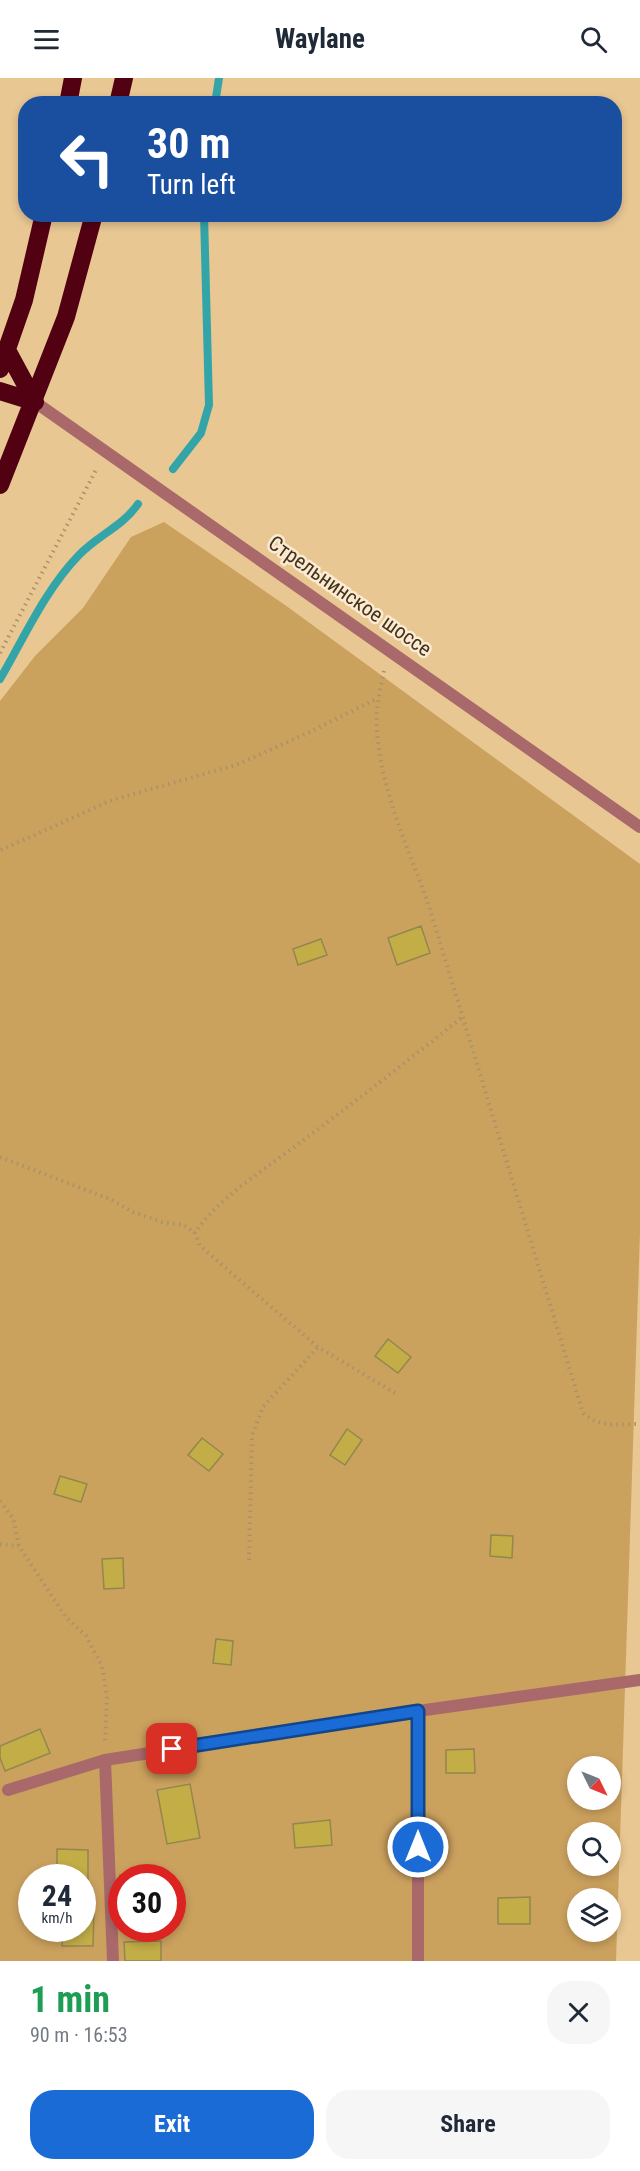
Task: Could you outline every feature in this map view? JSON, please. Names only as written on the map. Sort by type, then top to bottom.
[{"type":"highway","points":[[70,96],[73,78]]},
{"type":"highway","points":[[120,96],[124,78]]},
{"type":"highway","points":[[0,369],[4,348],[29,279],[42,222]]},
{"type":"highway","points":[[0,485],[35,402],[66,317],[92,222]]},
{"type":"highway","name":"Стрельнинское шоссе","points":[[4,348],[35,402]]},
{"type":"highway","name":"Стрельнинское шоссе","points":[[0,392],[35,402]]},
{"type":"street","name":"Стрельнинское шоссе","points":[[35,402],[640,827]]},
{"type":"street","points":[[8,1791],[105,1760],[418,1711],[640,1680]]},
{"type":"street","points":[[418,1711],[418,1961]]},
{"type":"street","points":[[105,1760],[113,1961]]},
{"type":"path","points":[[0,653],[17,624],[85,488],[106,453]]},
{"type":"path","points":[[389,650],[378,697],[377,731],[385,774],[399,826],[429,903],[461,1018],[577,1395],[583,1413],[589,1419],[604,1425],[640,1424]]},
{"type":"path","points":[[1,850],[112,800],[236,765],[310,732],[378,697]]},
{"type":"path","points":[[195,1233],[200,1224],[244,1185],[392,1074],[461,1018]]},
{"type":"path","points":[[0,1157],[112,1200],[133,1212],[162,1222],[184,1225],[195,1233],[200,1246],[318,1347],[394,1393]]},
{"type":"path","points":[[249,1560],[252,1435],[262,1407],[318,1347]]},
{"type":"path","points":[[0,1501],[13,1518],[19,1546],[65,1616],[86,1636],[102,1666],[107,1697],[105,1760]]},
{"type":"path","points":[[0,1544],[19,1546]]},
{"type":"shaded area","points":[[164,522],[285,605],[640,864],[640,1232],[621,1809],[621,1756],[567,1756],[567,1810],[621,1810],[621,1822],[567,1822],[567,1876],[619,1876],[618,1888],[567,1888],[567,1942],[617,1942],[616,1961],[0,1961],[0,701],[35,656],[83,608],[131,537]]},
{"type":"building","points":[[421,926],[430,953],[397,965],[388,938]]},
{"type":"building","points":[[321,939],[327,955],[298,965],[293,949]]},
{"type":"building","points":[[388,1339],[411,1357],[398,1373],[375,1356]]},
{"type":"building","points":[[347,1429],[362,1440],[345,1465],[330,1455]]},
{"type":"building","points":[[202,1438],[223,1454],[209,1471],[188,1455]]},
{"type":"building","points":[[60,1476],[87,1484],[81,1502],[54,1494]]},
{"type":"building","points":[[491,1535],[513,1536],[512,1558],[490,1556]]},
{"type":"building","points":[[123,1558],[124,1588],[104,1589],[102,1559]]},
{"type":"building","points":[[216,1639],[233,1641],[231,1665],[213,1663]]},
{"type":"building","points":[[40,1729],[50,1753],[5,1771],[0,1758],[0,1746]]},
{"type":"building","points":[[474,1749],[475,1773],[446,1773],[446,1750]]},
{"type":"building","points":[[190,1784],[200,1838],[167,1844],[157,1790]]},
{"type":"building","points":[[330,1820],[332,1845],[295,1848],[293,1824]]},
{"type":"building","points":[[57,1849],[88,1850],[88,1864],[57,1864]]},
{"type":"building","points":[[530,1897],[530,1924],[498,1924],[498,1898]]},
{"type":"building","points":[[62,1942],[93,1942],[93,1946],[62,1946]]},
{"type":"building","points":[[124,1942],[161,1942],[161,1961],[125,1961]]},
{"type":"waterway","points":[[216,96],[219,78]]},
{"type":"waterway","points":[[173,469],[201,433],[209,405],[204,222]]},
{"type":"waterway","points":[[0,679],[45,599],[67,569],[86,548],[125,519],[138,504]]},
{"type":"route","points":[[172,1749],[418,1711],[418,1847]]}]
